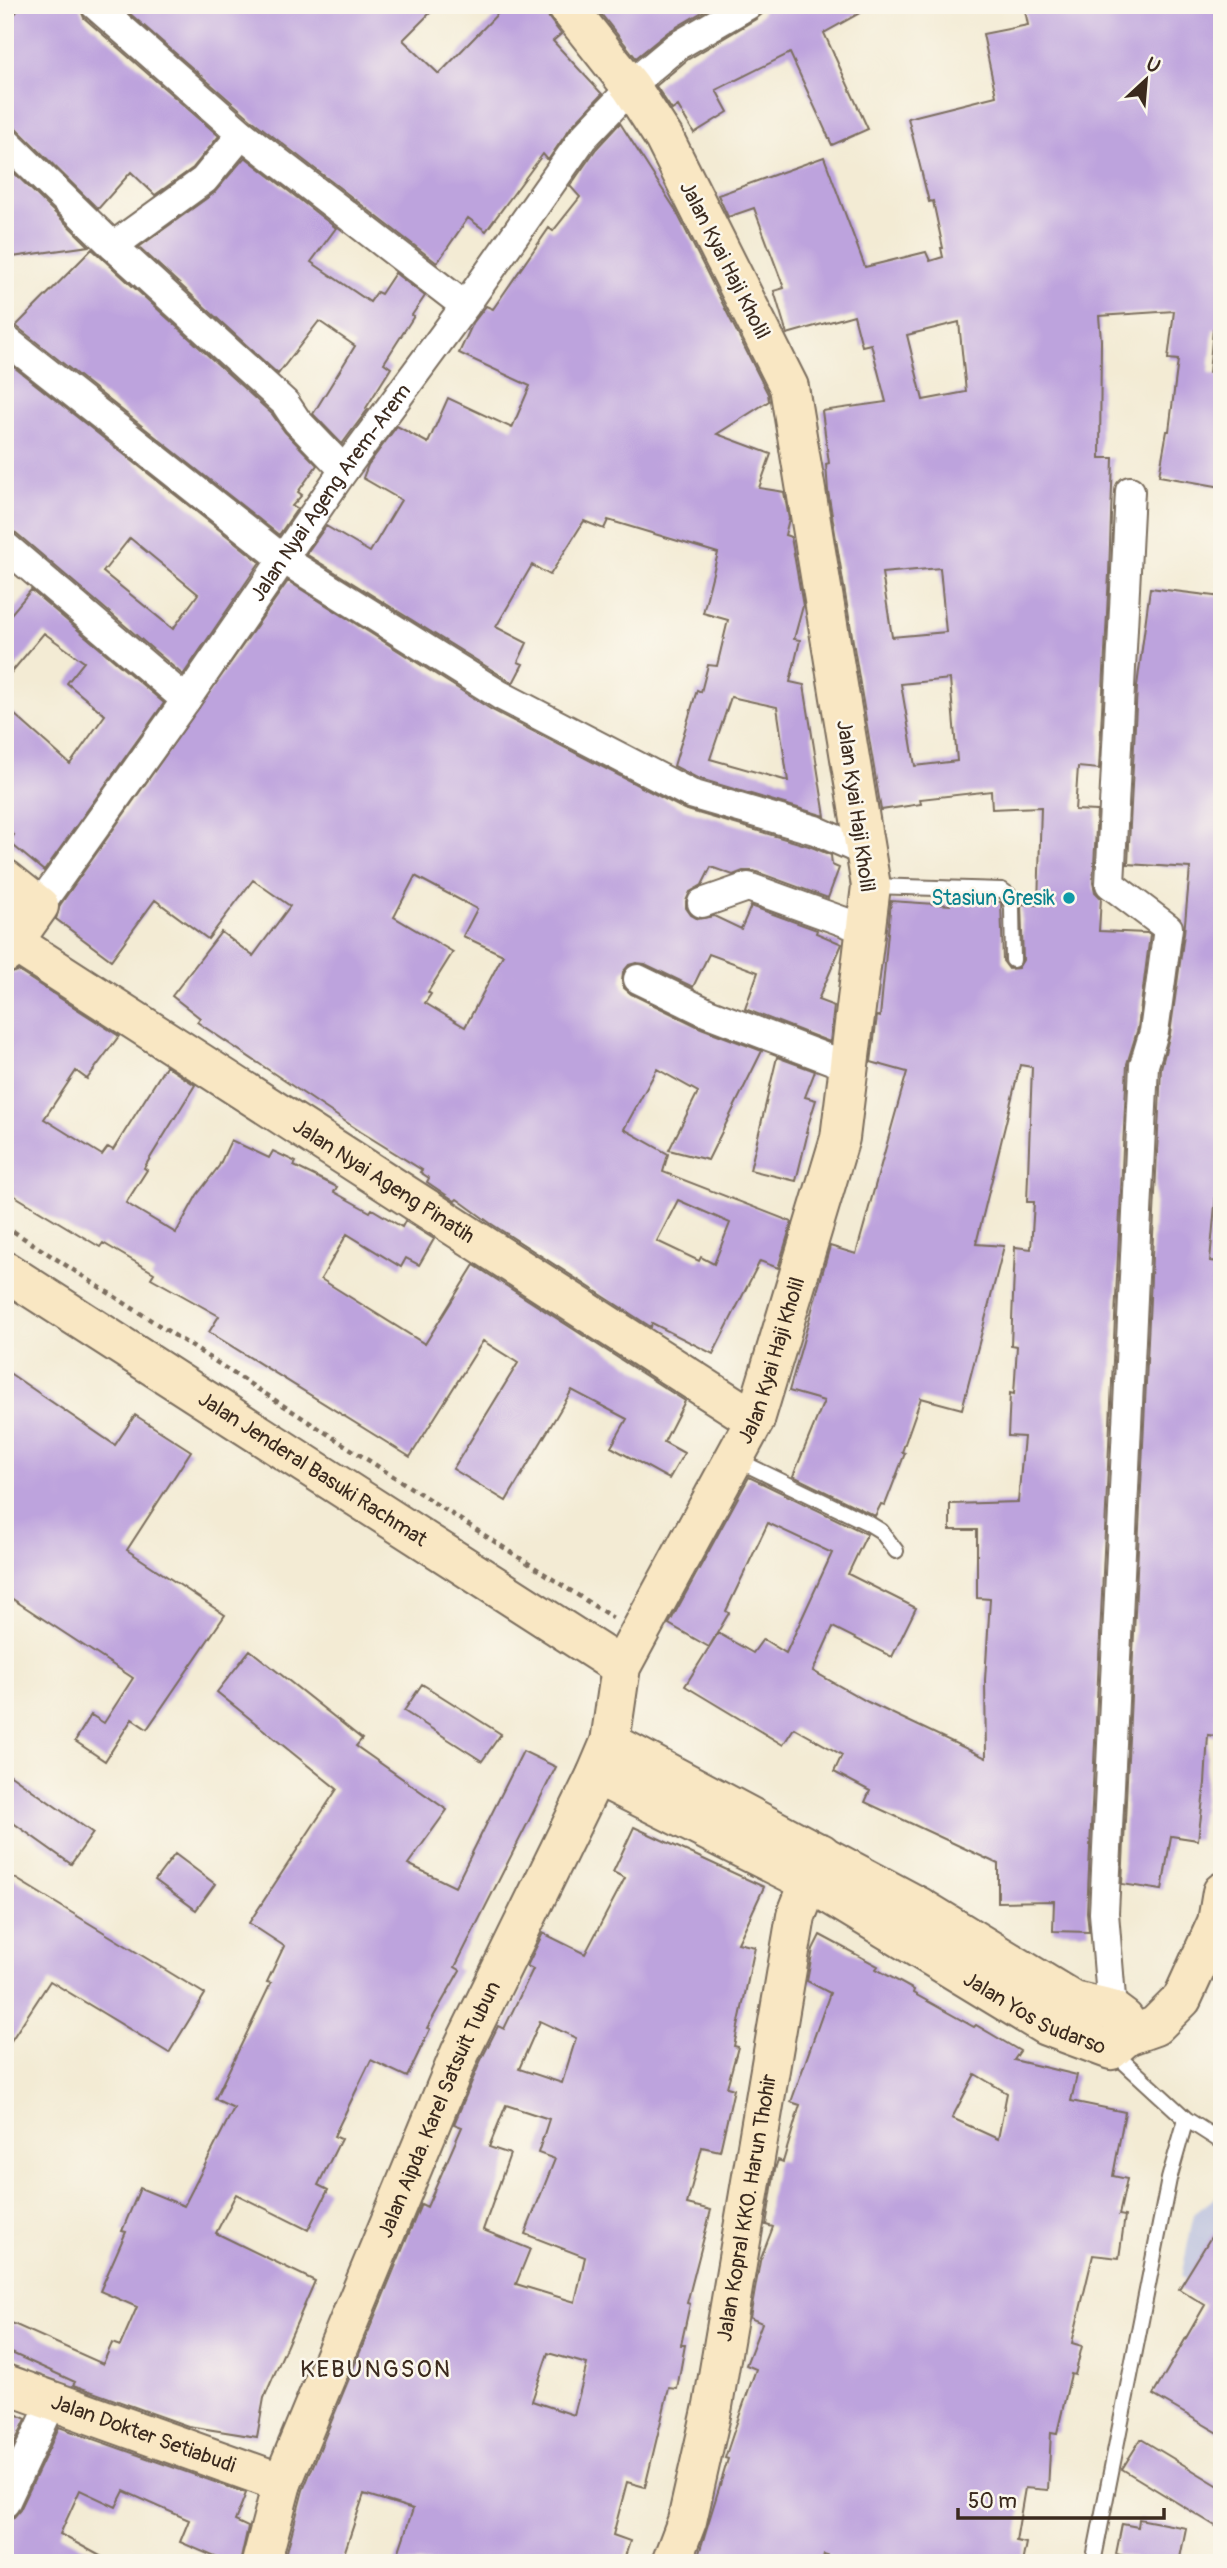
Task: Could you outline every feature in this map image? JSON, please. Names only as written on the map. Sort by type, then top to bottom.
[{"type":"main road","name":"Jalan Kyai Haji Kholil","points":[[566,5],[631,87],[664,138],[789,387],[868,869],[867,930],[840,1138],[755,1420],[630,1651],[603,1758]]},
{"type":"main road","points":[[5,879],[39,906],[9,948]]},
{"type":"main road","name":"Jalan Nyai Ageng Pinatih","points":[[9,948],[755,1420]]},
{"type":"main road","name":"Jalan Jenderal Basuki Rachmat","points":[[5,1271],[630,1651]]},
{"type":"main road","name":"Jalan Yos Sudarso","points":[[603,1758],[815,1868],[918,1906],[1074,2001],[1117,2032]]},
{"type":"main road","name":"Jalan Aipda. Karel Satsuit Tubun","points":[[261,2563],[282,2483],[460,2053],[603,1758]]},
{"type":"main road","name":"Jalan Kopral KKO. Harun Thohir","points":[[671,2563],[687,2521],[713,2406],[796,1916],[815,1868]]},
{"type":"main road","points":[[1117,2032],[1155,2026],[1182,1998],[1217,1922],[1222,1892]]},
{"type":"main road","name":"Jalan Dokter Setiabudi","points":[[5,2384],[282,2483]]},
{"type":"street","points":[[95,5],[242,134],[465,306]]},
{"type":"street","name":"Jalan Nyai Ageng Arem-Arem","points":[[39,906],[186,700],[344,470],[465,306],[583,138],[631,87],[677,46],[748,5]]},
{"type":"street","points":[[113,246],[204,180],[242,134]]},
{"type":"street","points":[[5,141],[113,246],[285,403],[297,421],[344,470]]},
{"type":"street","points":[[5,339],[284,559],[500,695],[691,794],[816,830],[868,869]]},
{"type":"street","points":[[1117,2032],[1104,1913],[1144,1065],[1154,1032],[1168,928],[1110,884],[1130,491]]},
{"type":"street","points":[[5,546],[186,700]]},
{"type":"street","points":[[702,903],[748,887],[867,930]]},
{"type":"street","points":[[638,979],[708,1013],[850,1067]]},
{"type":"street","points":[[5,2503],[53,2400]]},
{"type":"lane","points":[[868,869],[1002,890],[1009,895],[1012,908],[1013,960]]},
{"type":"lane","points":[[733,1458],[868,1523],[881,1531],[896,1551]]},
{"type":"lane","points":[[1117,2032],[1186,2119],[1222,2142]]},
{"type":"lane","points":[[1093,2563],[1169,2179],[1186,2119]]},
{"type":"path","points":[[5,1226],[630,1651]]},
{"type":"shaded area","points":[[1222,2192],[1222,2303],[1181,2277],[1194,2214]]},
{"type":"building","points":[[23,5],[79,5],[84,18],[219,136],[193,168],[155,195],[131,172],[98,209],[17,129],[5,125],[5,24]]},
{"type":"building","points":[[120,5],[438,5],[403,40],[439,74],[506,5],[545,5],[549,18],[561,34],[553,41],[602,94],[571,127],[548,160],[543,154],[486,231],[468,218],[437,263],[253,121]]},
{"type":"building","points":[[594,5],[714,5],[668,32],[636,58]]},
{"type":"building","points":[[765,5],[874,5],[824,33],[868,129],[832,145],[790,53],[716,90],[728,112],[694,133],[678,106],[672,110],[656,86],[687,60],[756,19],[762,14]]},
{"type":"building","points":[[1024,5],[1222,5],[1222,331],[1213,329],[1209,373],[1222,375],[1222,487],[1159,476],[1169,431],[1178,360],[1168,359],[1174,311],[1099,316],[1100,458],[1113,458],[1109,574],[1099,769],[1078,767],[1075,810],[1097,811],[1093,883],[1095,892],[1101,898],[1099,931],[1150,935],[1138,1028],[1127,1064],[1087,1912],[1089,1932],[1053,1931],[1054,1901],[998,1902],[998,1864],[865,1802],[870,1791],[834,1772],[842,1755],[794,1728],[783,1745],[685,1686],[718,1633],[753,1653],[763,1639],[786,1653],[832,1553],[768,1523],[726,1611],[729,1613],[709,1647],[669,1624],[749,1477],[867,1534],[848,1574],[916,1608],[892,1657],[833,1627],[813,1671],[868,1702],[986,1758],[985,1680],[990,1599],[977,1598],[977,1530],[950,1530],[950,1504],[1018,1502],[1024,1437],[1008,1436],[1010,1393],[1014,1394],[1017,1346],[1011,1345],[1015,1247],[1031,1249],[1034,1202],[1027,1202],[1032,1067],[1020,1065],[976,1244],[1004,1246],[962,1409],[921,1398],[902,1452],[905,1453],[885,1505],[881,1504],[875,1516],[793,1476],[824,1401],[789,1391],[830,1246],[856,1254],[907,1072],[871,1062],[877,1016],[880,1017],[891,901],[950,905],[950,898],[1001,902],[1003,961],[1009,969],[1018,968],[1023,960],[1021,904],[1038,905],[1041,807],[992,809],[991,791],[920,799],[921,804],[881,810],[828,491],[826,464],[829,463],[822,411],[886,402],[871,344],[862,346],[854,315],[787,334],[774,291],[784,288],[754,208],[728,217],[718,195],[824,157],[865,267],[926,252],[930,261],[943,257],[933,201],[929,202],[908,118],[996,96],[983,34],[1028,25]],"holes":[[[959,322],[966,392],[923,400],[907,335]],[[940,568],[946,632],[892,637],[882,573]],[[950,679],[957,761],[915,766],[901,684]]]},
{"type":"building","points":[[620,123],[675,209],[768,394],[769,401],[717,434],[771,454],[759,488],[784,492],[789,519],[785,535],[791,537],[803,606],[794,639],[800,640],[790,682],[804,685],[825,816],[697,778],[674,766],[697,690],[701,692],[708,665],[717,666],[728,620],[703,613],[718,553],[608,520],[604,529],[584,521],[550,575],[532,565],[496,627],[527,643],[518,662],[523,664],[513,683],[306,554],[326,526],[370,552],[401,500],[363,478],[368,465],[397,426],[428,443],[448,398],[512,428],[530,386],[459,353],[473,323],[486,306],[493,309],[549,228],[553,231],[580,197],[570,186],[596,149]],"holes":[[[731,697],[777,707],[788,781],[710,759]]]},
{"type":"building","points":[[245,157],[336,228],[311,262],[370,302],[377,292],[381,294],[395,273],[425,296],[384,363],[391,368],[366,408],[368,409],[342,444],[313,414],[355,346],[319,321],[278,374],[139,247],[214,193]]},
{"type":"building","points":[[5,164],[89,246],[5,258]]},
{"type":"building","points":[[92,249],[272,414],[285,432],[317,465],[298,492],[302,495],[292,506],[297,509],[279,535],[16,326]]},
{"type":"building","points":[[5,360],[260,562],[183,675],[16,533],[5,530]],"holes":[[[130,538],[198,594],[173,629],[103,572]]]},
{"type":"building","points":[[288,581],[492,710],[684,809],[831,855],[832,865],[839,868],[828,898],[754,871],[733,875],[711,867],[702,885],[690,892],[686,901],[686,908],[698,919],[714,916],[741,929],[751,906],[817,930],[816,933],[842,944],[818,1000],[834,1006],[830,1042],[745,1009],[758,972],[709,954],[693,987],[645,964],[629,965],[623,972],[624,988],[631,994],[701,1028],[762,1051],[708,1160],[669,1150],[698,1092],[657,1069],[624,1129],[668,1154],[663,1172],[792,1222],[778,1268],[760,1261],[713,1354],[652,1323],[651,1327],[427,1182],[429,1178],[420,1172],[422,1170],[197,1022],[200,1018],[172,996],[221,932],[253,956],[290,906],[253,880],[208,939],[155,900],[111,960],[56,919],[60,905]],"holes":[[[415,876],[477,909],[463,936],[503,955],[465,1027],[425,1003],[431,994],[428,992],[453,952],[394,917]],[[678,1200],[730,1223],[714,1264],[701,1257],[699,1261],[657,1241]]]},
{"type":"building","points":[[1150,588],[1222,597],[1222,682],[1219,681],[1217,740],[1222,741],[1222,1194],[1216,1194],[1210,1261],[1222,1262],[1222,1581],[1215,1736],[1208,1735],[1198,1840],[1171,1836],[1162,1890],[1122,1884],[1161,1068],[1170,1034],[1190,868],[1128,864],[1137,686]]},
{"type":"building","points":[[31,590],[164,703],[44,871],[9,842],[14,835],[5,827],[5,706],[70,764],[105,715],[67,683],[84,662],[44,633],[5,680],[5,621]]},
{"type":"building","points":[[18,971],[119,1036],[87,1079],[76,1071],[44,1119],[102,1155],[108,1147],[113,1150],[166,1066],[195,1085],[144,1168],[147,1170],[126,1203],[176,1233],[197,1195],[219,1166],[231,1140],[269,1158],[273,1151],[296,1162],[294,1166],[337,1187],[334,1192],[370,1212],[372,1209],[402,1227],[405,1221],[434,1239],[419,1265],[406,1258],[401,1267],[347,1234],[321,1279],[425,1344],[474,1265],[685,1401],[664,1442],[684,1453],[669,1479],[611,1447],[627,1419],[572,1390],[506,1501],[453,1469],[518,1363],[483,1341],[410,1457],[209,1332],[219,1316],[151,1278],[154,1273],[103,1243],[100,1247],[5,1190],[5,975]]},
{"type":"building","points":[[777,1057],[815,1071],[805,1097],[816,1100],[796,1181],[750,1170]]},
{"type":"building","points":[[5,1370],[115,1445],[135,1415],[191,1451],[127,1550],[225,1615],[147,1729],[132,1719],[105,1761],[75,1741],[91,1715],[104,1723],[133,1678],[5,1594]]},
{"type":"building","points":[[250,1650],[362,1739],[356,1746],[447,1810],[408,1864],[455,1887],[523,1751],[556,1767],[455,1967],[460,1970],[427,2028],[430,2029],[407,2077],[371,2060],[334,2136],[341,2139],[318,2185],[328,2190],[308,2230],[236,2194],[216,2233],[315,2281],[264,2398],[257,2437],[188,2426],[73,2385],[75,2382],[5,2350],[5,2320],[103,2364],[112,2343],[120,2346],[137,2307],[100,2291],[126,2232],[122,2231],[140,2188],[184,2206],[234,2108],[215,2099],[271,1983],[267,1982],[284,1946],[249,1923],[337,1789],[217,1692]]},
{"type":"building","points":[[422,1684],[501,1734],[482,1761],[404,1711]]},
{"type":"building","points":[[5,1771],[93,1833],[71,1864],[5,1817]]},
{"type":"building","points":[[634,1827],[764,1887],[738,1943],[755,1947],[734,2046],[738,2047],[727,2087],[734,2089],[720,2151],[702,2147],[687,2204],[711,2210],[687,2303],[690,2304],[681,2345],[685,2345],[677,2389],[669,2388],[645,2487],[627,2482],[613,2535],[630,2541],[623,2563],[395,2563],[413,2509],[364,2494],[341,2563],[284,2563],[303,2490],[421,2204],[427,2207],[462,2127],[454,2124],[480,2062],[498,2026],[504,2029],[533,1969],[527,1966],[543,1933],[585,1954],[625,1878],[613,1872]],"holes":[[[540,2021],[576,2038],[562,2083],[519,2069]],[[506,2105],[549,2119],[538,2153],[555,2159],[525,2234],[585,2257],[575,2302],[516,2284],[530,2249],[483,2230],[510,2154],[489,2147]],[[548,2353],[587,2364],[574,2415],[532,2401]]]},
{"type":"building","points":[[175,1854],[215,1884],[196,1910],[155,1880]]},
{"type":"building","points":[[5,1872],[205,1994],[169,2053],[50,1981],[5,2050]]},
{"type":"building","points":[[820,1935],[878,1966],[876,1969],[914,1990],[913,1993],[1020,2051],[1014,2060],[1077,2075],[1071,2101],[1125,2112],[1113,2176],[1127,2179],[1119,2215],[1125,2216],[1119,2258],[1093,2255],[1072,2343],[1082,2346],[1075,2375],[1071,2374],[1057,2433],[1051,2432],[1048,2490],[1025,2488],[1016,2541],[1026,2543],[1022,2563],[849,2563],[824,2555],[822,2563],[696,2563],[728,2459],[725,2458],[756,2369],[746,2365],[762,2323],[750,2318],[760,2261],[773,2227],[766,2225],[775,2169],[778,2160],[783,2162],[800,2105],[791,2102],[830,1993],[807,1981],[813,1949]],"holes":[[[975,2074],[1007,2093],[998,2139],[952,2118]]]},
{"type":"building","points":[[1222,2219],[1222,2435],[1153,2395],[1205,2305],[1179,2289]]},
{"type":"building","points":[[5,2409],[26,2419],[5,2463]]},
{"type":"building","points":[[59,2427],[246,2493],[235,2521],[248,2527],[240,2563],[229,2563],[180,2542],[189,2520],[124,2491],[116,2507],[80,2490],[60,2534],[113,2563],[5,2563],[5,2519],[14,2517],[20,2510]]},
{"type":"building","points":[[1141,2439],[1222,2488],[1222,2530],[1122,2469]]},
{"type":"building","points":[[1139,2519],[1186,2528],[1179,2563],[1132,2563],[1133,2558],[1116,2554],[1122,2524],[1138,2527]]},
{"type":"place","name":"Stasiun Gresik","points":[[1069,898]]},
{"type":"district","name":"KEBUNGSON","points":[[376,2369]]}]
